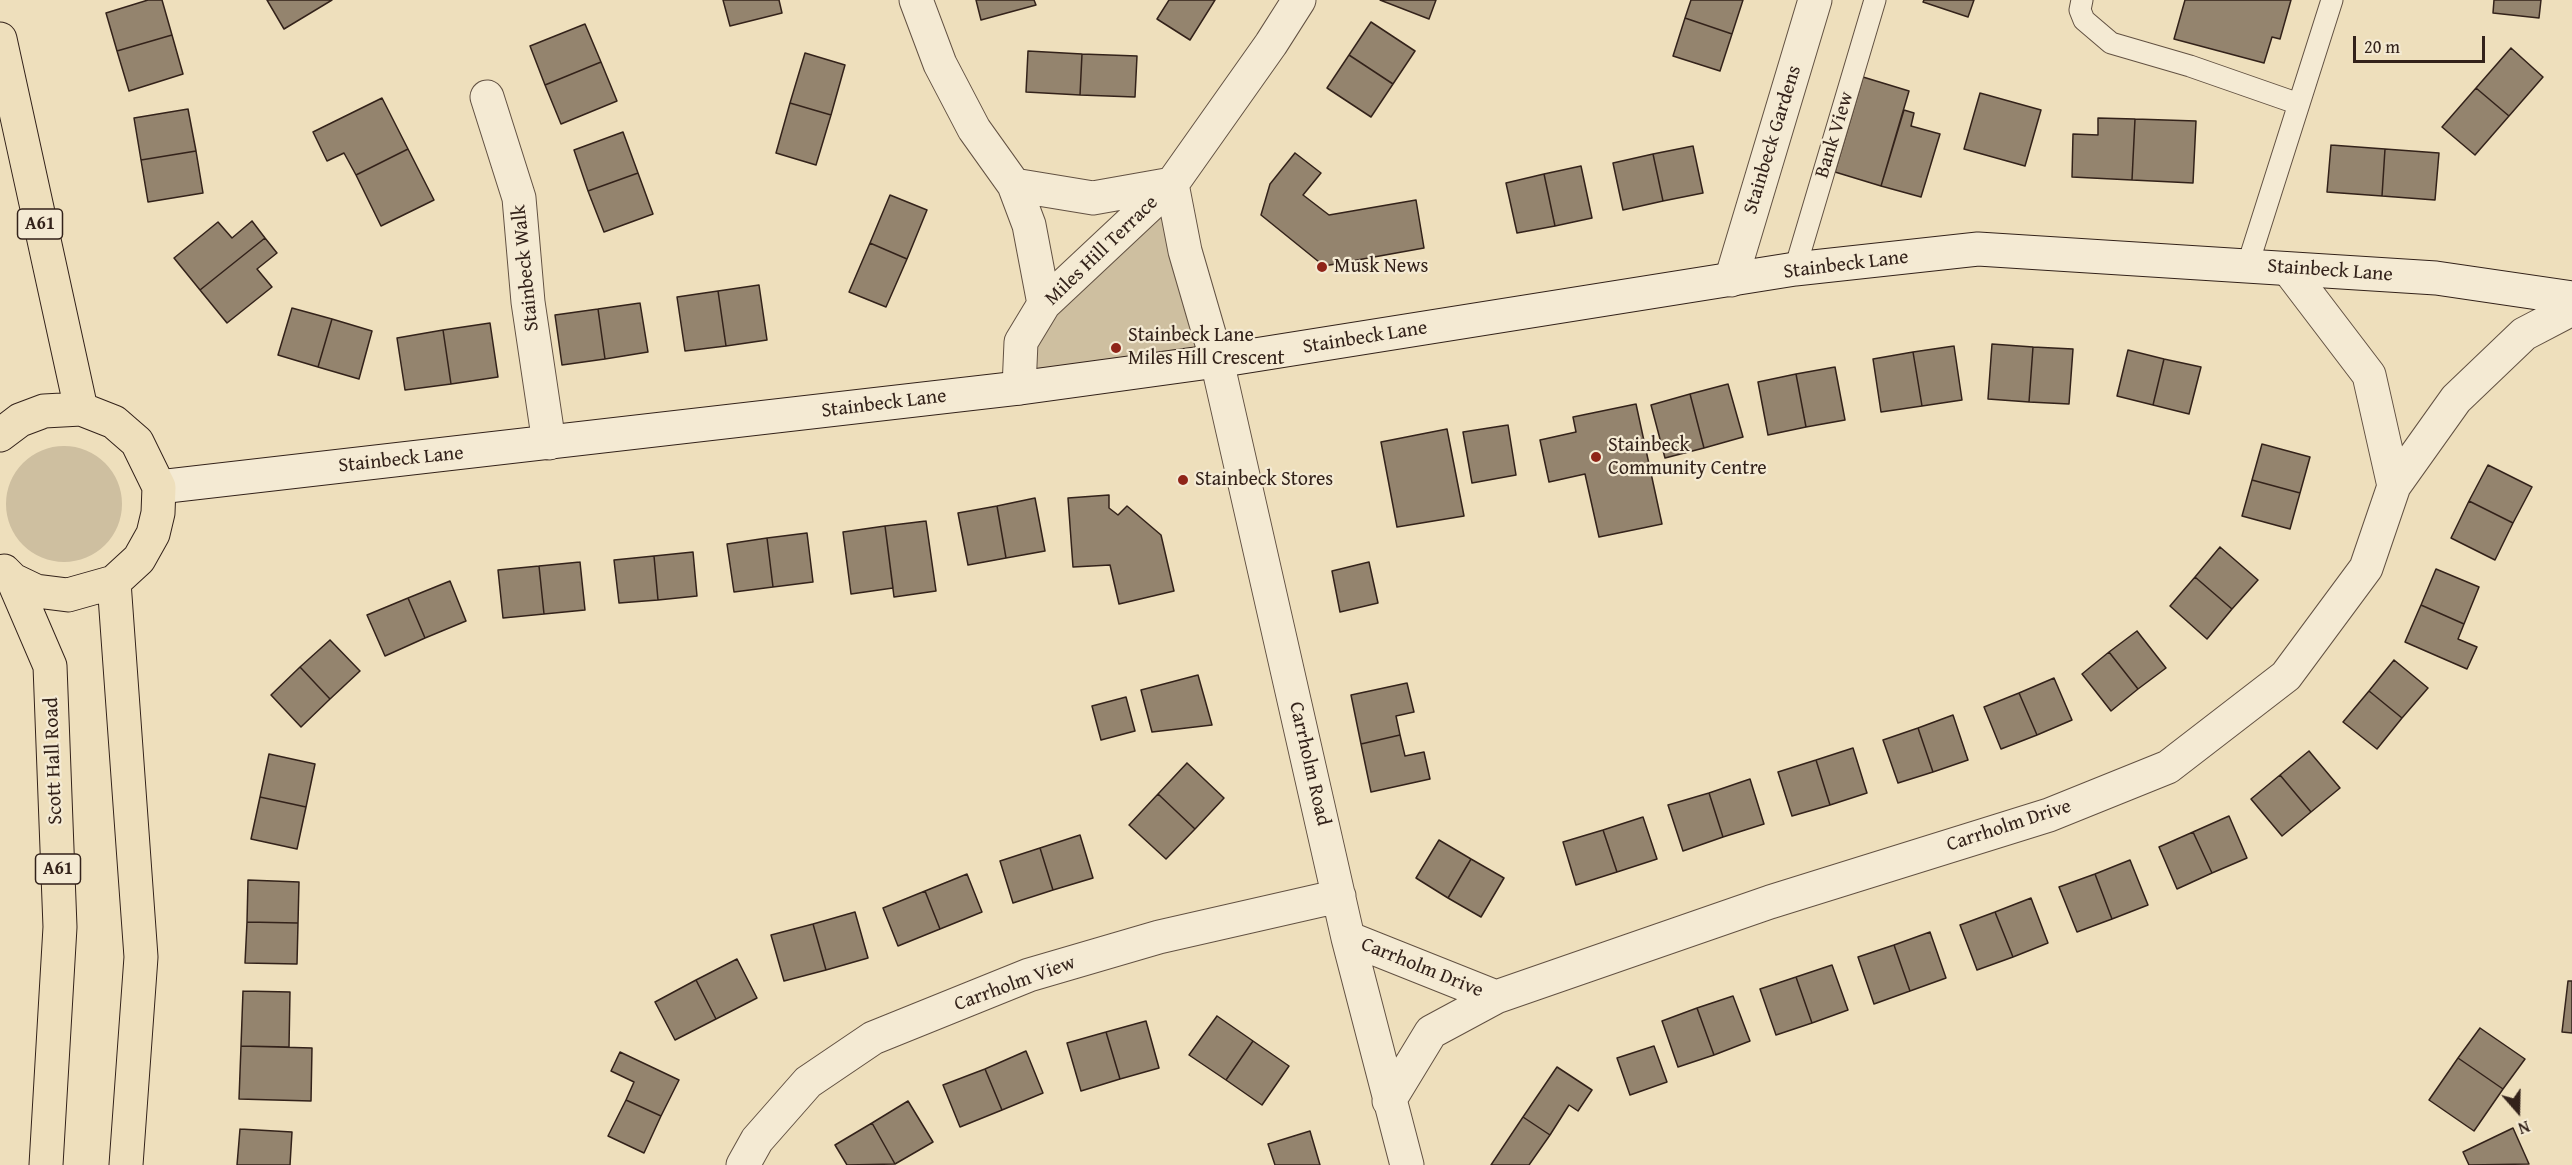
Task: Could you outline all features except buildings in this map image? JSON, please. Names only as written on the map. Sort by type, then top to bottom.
[{"type":"highway","name":"A61","points":[[0,39],[81,409]]},
{"type":"highway","name":"A61","points":[[0,435],[20,420],[44,411],[81,409],[114,422],[137,442],[159,487],[158,513],[153,534],[139,559],[114,582],[68,595],[36,591],[7,574]]},
{"type":"highway","name":"Scott Hall Road","points":[[7,574],[50,666],[60,927],[46,1165]]},
{"type":"highway","points":[[114,582],[141,957],[126,1165]]},
{"type":"street","points":[[916,0],[940,64],[974,129],[1014,185],[1029,225],[1044,304]]},
{"type":"street","name":"Miles Hill Terrace","points":[[1019,388],[1021,342],[1044,304],[1172,184],[1271,44],[1299,0]]},
{"type":"street","name":"Stainbeck Gardens","points":[[1731,280],[1815,0]]},
{"type":"street","name":"Stainbeck Walk","points":[[487,97],[519,198],[528,302],[549,443]]},
{"type":"street","points":[[1014,185],[1093,198],[1172,184]]},
{"type":"street","name":"Miles Hill Terrace","points":[[1172,184],[1185,251],[1217,361]]},
{"type":"street","name":"Stainbeck Lane","points":[[159,487],[1019,388],[1217,361],[1795,269],[1978,249],[2248,264],[2289,270],[2436,278],[2572,298]]},
{"type":"street","points":[[2289,270],[2369,375],[2394,486]]},
{"type":"street","name":"Carrholm Drive","points":[[1389,1101],[1431,1032],[1496,997],[1770,902],[2049,815],[2168,767],[2286,676],[2366,568],[2394,486],[2456,399],[2524,334],[2572,309]]},
{"type":"street","name":"Carrholm Road","points":[[1217,361],[1338,896],[1407,1165]]},
{"type":"street","name":"Carrholm View","points":[[743,1165],[757,1140],[808,1082],[873,1038],[1029,975],[1159,937],[1338,896]]},
{"type":"street","name":"Carrholm Drive","points":[[1348,938],[1496,997]]},
{"type":"lane","name":"Bank View","points":[[1795,269],[1875,0]]},
{"type":"lane","points":[[2082,0],[2080,10],[2084,20],[2111,43],[2190,66],[2299,104]]},
{"type":"lane","points":[[2248,264],[2332,0]]},
{"type":"shaded area","points":[[1172,184],[1217,361],[1019,388],[1021,342]]},
{"type":"shaded area","points":[[64,446],[86,450],[105,463],[118,482],[122,504],[118,526],[105,545],[86,558],[64,562],[42,558],[23,545],[10,526],[6,504],[10,482],[23,463],[42,450]]},
{"type":"place","name":"Musk News","points":[[1322,267]]},
{"type":"place","name":"Stainbeck Lane Miles Hill Crescent","points":[[1116,348]]},
{"type":"place","name":"Stainbeck Community Centre","points":[[1596,457]]},
{"type":"place","name":"Stainbeck Stores","points":[[1183,480]]}]
